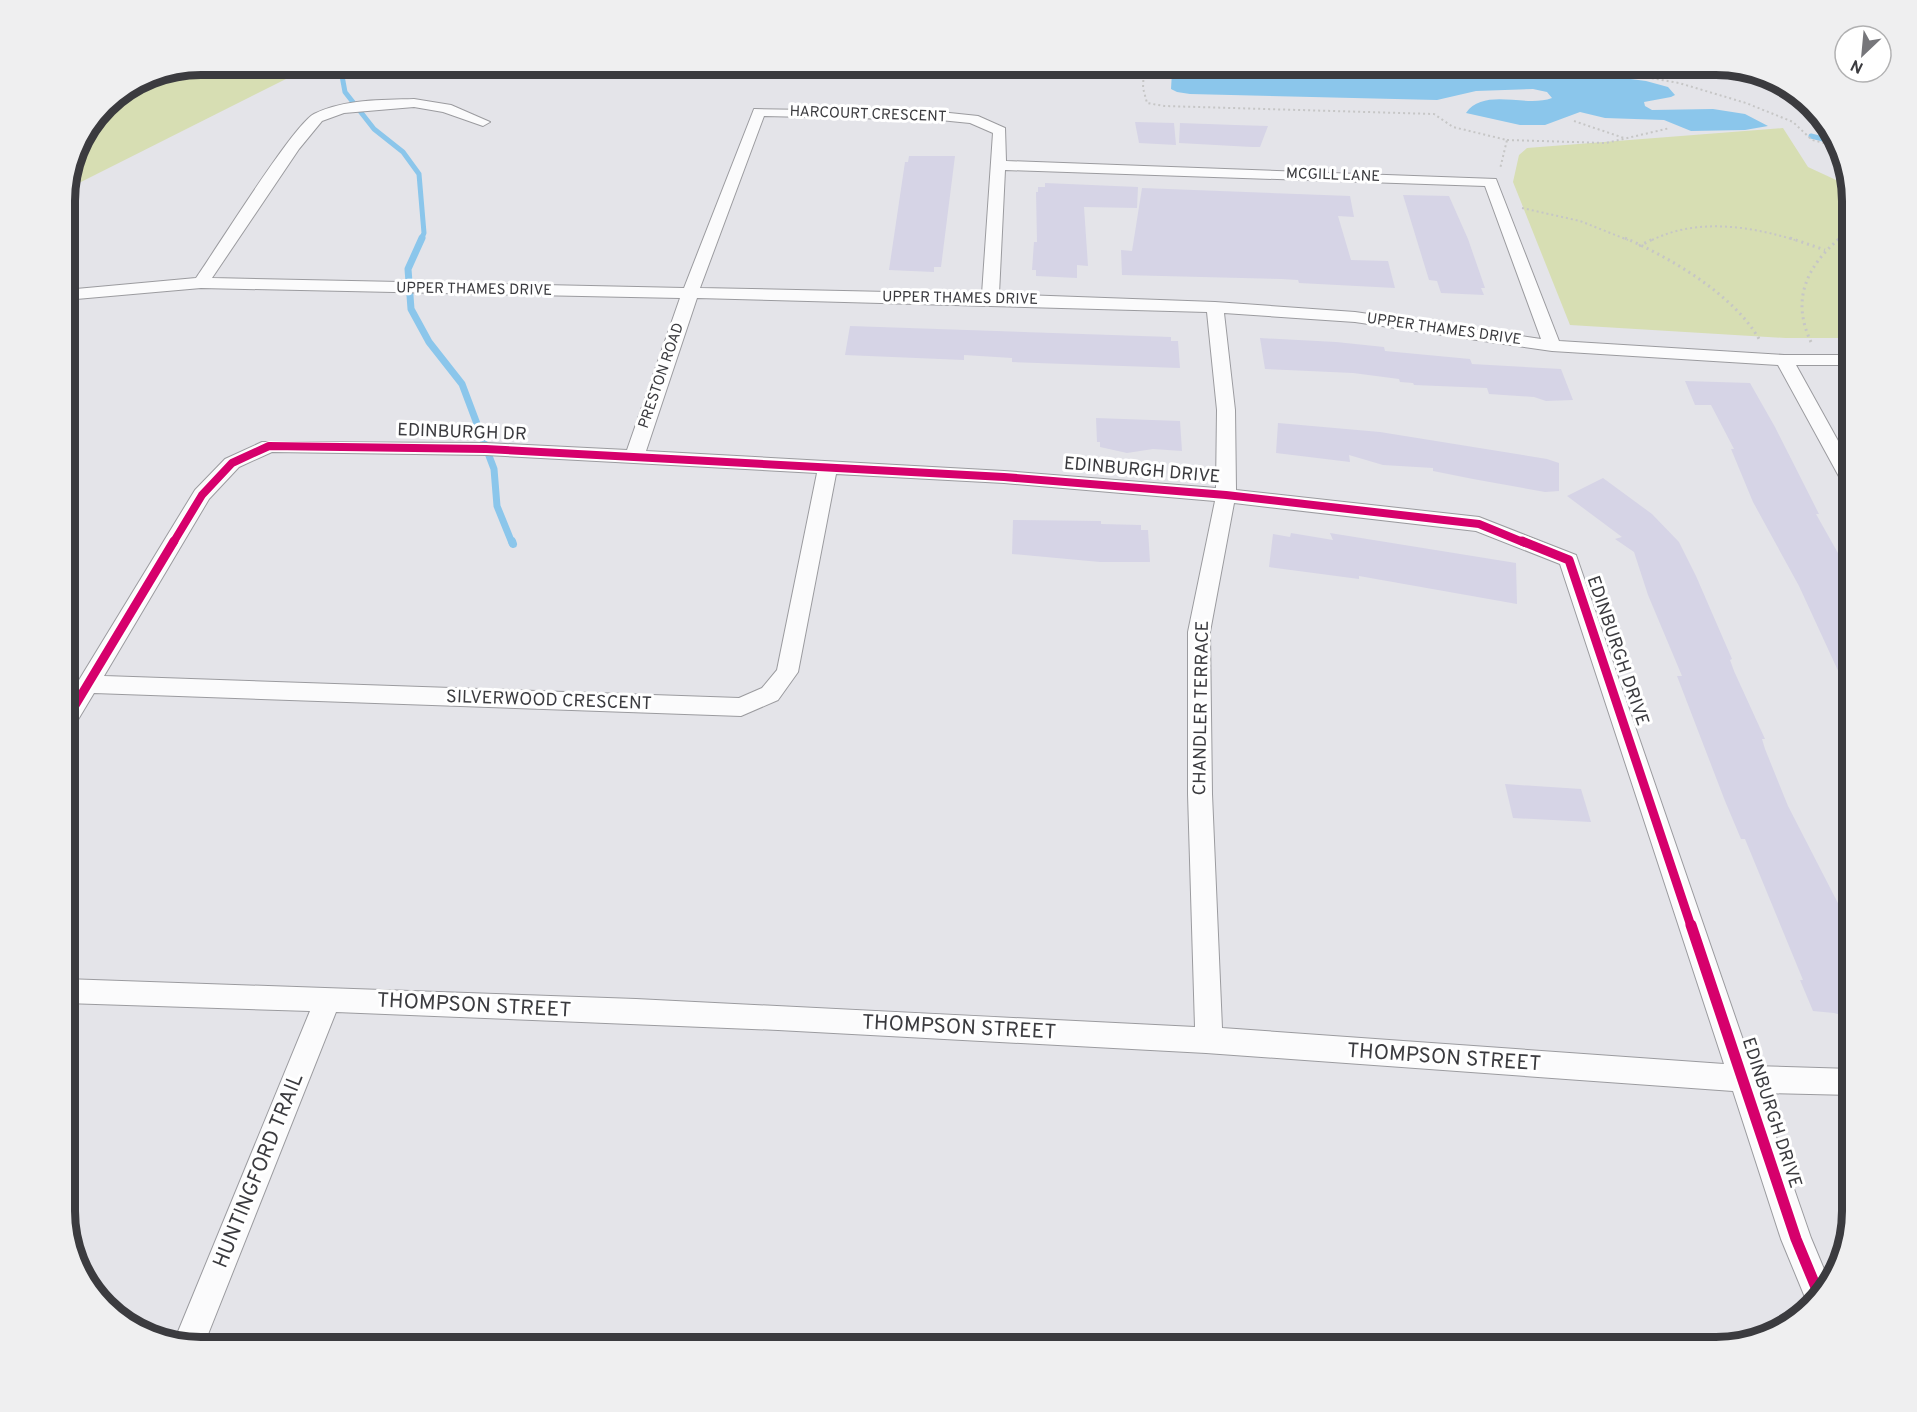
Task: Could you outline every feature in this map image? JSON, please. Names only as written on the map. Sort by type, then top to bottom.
[{"type":"street","points":[[201,283],[294,146],[317,118],[340,109],[377,104],[414,103],[446,108],[483,122]]},
{"type":"street","name":"HARCOURT CRESCENT","points":[[690,293],[759,112],[973,119],[1000,131],[990,299]]},
{"type":"street","name":"MCGILL LANE","points":[[999,165],[1491,182]]},
{"type":"street","points":[[1491,182],[1552,346]]},
{"type":"street","name":"UPPER THAMES DRIVE","points":[[75,294],[201,283],[990,299],[1215,307],[1355,316],[1552,346],[1776,360],[1842,360]]},
{"type":"street","name":"PRESTON ROAD","points":[[634,458],[690,293]]},
{"type":"street","name":"CHANDLER TERRACE","points":[[1209,1040],[1200,794],[1199,632],[1226,495],[1226,410],[1215,307]]},
{"type":"street","points":[[1776,360],[1842,466]]},
{"type":"street","name":"EDINBURGH DR","points":[[75,706],[202,495],[232,463],[269,446],[486,448],[1004,477]]},
{"type":"street","name":"SILVERWOOD CRESCENT","points":[[89,684],[741,707],[770,694],[787,672],[828,468]]},
{"type":"street","name":"EDINBURGH DRIVE","points":[[1004,477],[1226,495],[1479,524],[1569,560],[1796,1239],[1816,1288]]},
{"type":"street","name":"THOMPSON STREET","points":[[75,991],[328,999],[1209,1040],[1744,1081],[1842,1082]]},
{"type":"street","name":"HUNTINGFORD TRAIL","points":[[192,1336],[328,999]]},
{"type":"path","points":[[1144,75],[1144,100],[1154,105],[1434,114],[1453,127],[1507,140],[1606,143],[1670,129]]},
{"type":"path","points":[[1636,75],[1679,83],[1746,103],[1793,122],[1812,140],[1828,144]]},
{"type":"path","points":[[1574,121],[1625,139]]},
{"type":"path","points":[[1491,182],[1503,165],[1507,140]]},
{"type":"path","points":[[1498,204],[1577,222],[1639,246],[1692,275],[1728,304],[1758,335],[1776,360]]},
{"type":"path","points":[[1639,246],[1673,231],[1719,227],[1772,233],[1825,250]]},
{"type":"path","points":[[1823,360],[1808,337],[1802,304],[1808,275],[1825,250],[1842,237]]},
{"type":"green space","points":[[294,75],[76,184],[79,169],[96,131],[118,106],[138,92],[161,82],[185,76]]},
{"type":"green space","points":[[1783,128],[1808,167],[1840,182],[1842,338],[1785,338],[1570,325],[1513,182],[1519,155],[1527,148]]},
{"type":"water","points":[[1172,75],[1600,75],[1646,81],[1668,87],[1675,95],[1644,102],[1645,106],[1652,110],[1713,109],[1745,114],[1768,126],[1745,130],[1691,131],[1664,120],[1605,118],[1580,112],[1545,125],[1520,125],[1466,113],[1474,105],[1494,99],[1530,101],[1552,98],[1547,92],[1533,89],[1476,91],[1437,100],[1190,94],[1171,89]]},
{"type":"building","points":[[1135,122],[1174,123],[1176,145],[1139,143]]},
{"type":"building","points":[[1180,123],[1268,126],[1260,147],[1252,147],[1179,143]]},
{"type":"building","points":[[909,156],[955,156],[941,267],[934,267],[934,272],[889,270],[905,162],[908,162]]},
{"type":"building","points":[[1045,183],[1138,187],[1137,208],[1084,207],[1088,266],[1077,265],[1077,278],[1036,276],[1036,270],[1032,270],[1034,242],[1037,242],[1036,192],[1038,192],[1038,187],[1045,187]]},
{"type":"building","points":[[1142,188],[1350,196],[1354,217],[1338,216],[1351,260],[1388,261],[1395,288],[1299,283],[1298,280],[1281,279],[1122,275],[1121,250],[1132,251]]},
{"type":"building","points":[[1403,195],[1449,196],[1468,239],[1485,288],[1481,288],[1484,295],[1441,293],[1437,281],[1429,280]]},
{"type":"building","points":[[850,326],[1171,337],[1171,341],[1178,341],[1180,368],[1012,362],[1012,358],[964,355],[964,360],[845,355]]},
{"type":"building","points":[[1260,338],[1384,347],[1385,351],[1470,359],[1472,364],[1561,369],[1573,400],[1546,401],[1534,397],[1489,394],[1487,388],[1414,385],[1400,382],[1399,379],[1353,373],[1265,369]]},
{"type":"building","points":[[1685,381],[1750,383],[1775,427],[1819,514],[1816,514],[1842,560],[1842,679],[1799,586],[1753,502],[1731,449],[1734,449],[1711,405],[1695,405]]},
{"type":"building","points":[[1096,418],[1180,421],[1182,451],[1153,449],[1127,453],[1100,447],[1100,442],[1097,442]]},
{"type":"building","points":[[1278,423],[1380,432],[1547,459],[1559,463],[1559,491],[1545,492],[1473,479],[1433,471],[1433,468],[1383,465],[1349,455],[1350,462],[1276,453]]},
{"type":"building","points":[[1603,478],[1652,514],[1679,542],[1732,659],[1730,660],[1734,671],[1765,739],[1762,739],[1765,749],[1788,806],[1842,911],[1842,1015],[1813,1011],[1800,980],[1803,980],[1745,839],[1741,839],[1725,801],[1677,676],[1682,676],[1648,595],[1634,552],[1615,539],[1622,537],[1567,496]]},
{"type":"building","points":[[1013,520],[1101,521],[1101,524],[1141,525],[1141,530],[1148,530],[1150,562],[1100,562],[1012,554]]},
{"type":"building","points":[[1291,533],[1333,540],[1330,533],[1516,563],[1517,604],[1359,576],[1359,579],[1269,567],[1273,534],[1290,537]]},
{"type":"building","points":[[1505,784],[1581,789],[1591,822],[1513,818]]},
{"type":"waterway","points":[[342,75],[345,92],[374,129],[403,152],[419,174],[424,233],[421,240]]},
{"type":"waterway","points":[[1811,136],[1826,140]]},
{"type":"waterway","points":[[422,238],[408,269],[411,309],[429,342],[462,384],[494,469],[497,506],[512,543]]},
{"type":"cycle path","points":[[75,705],[202,495],[232,463],[269,446],[486,449],[1004,477],[1226,495],[1479,524],[1569,560],[1796,1239],[1816,1288]]}]
